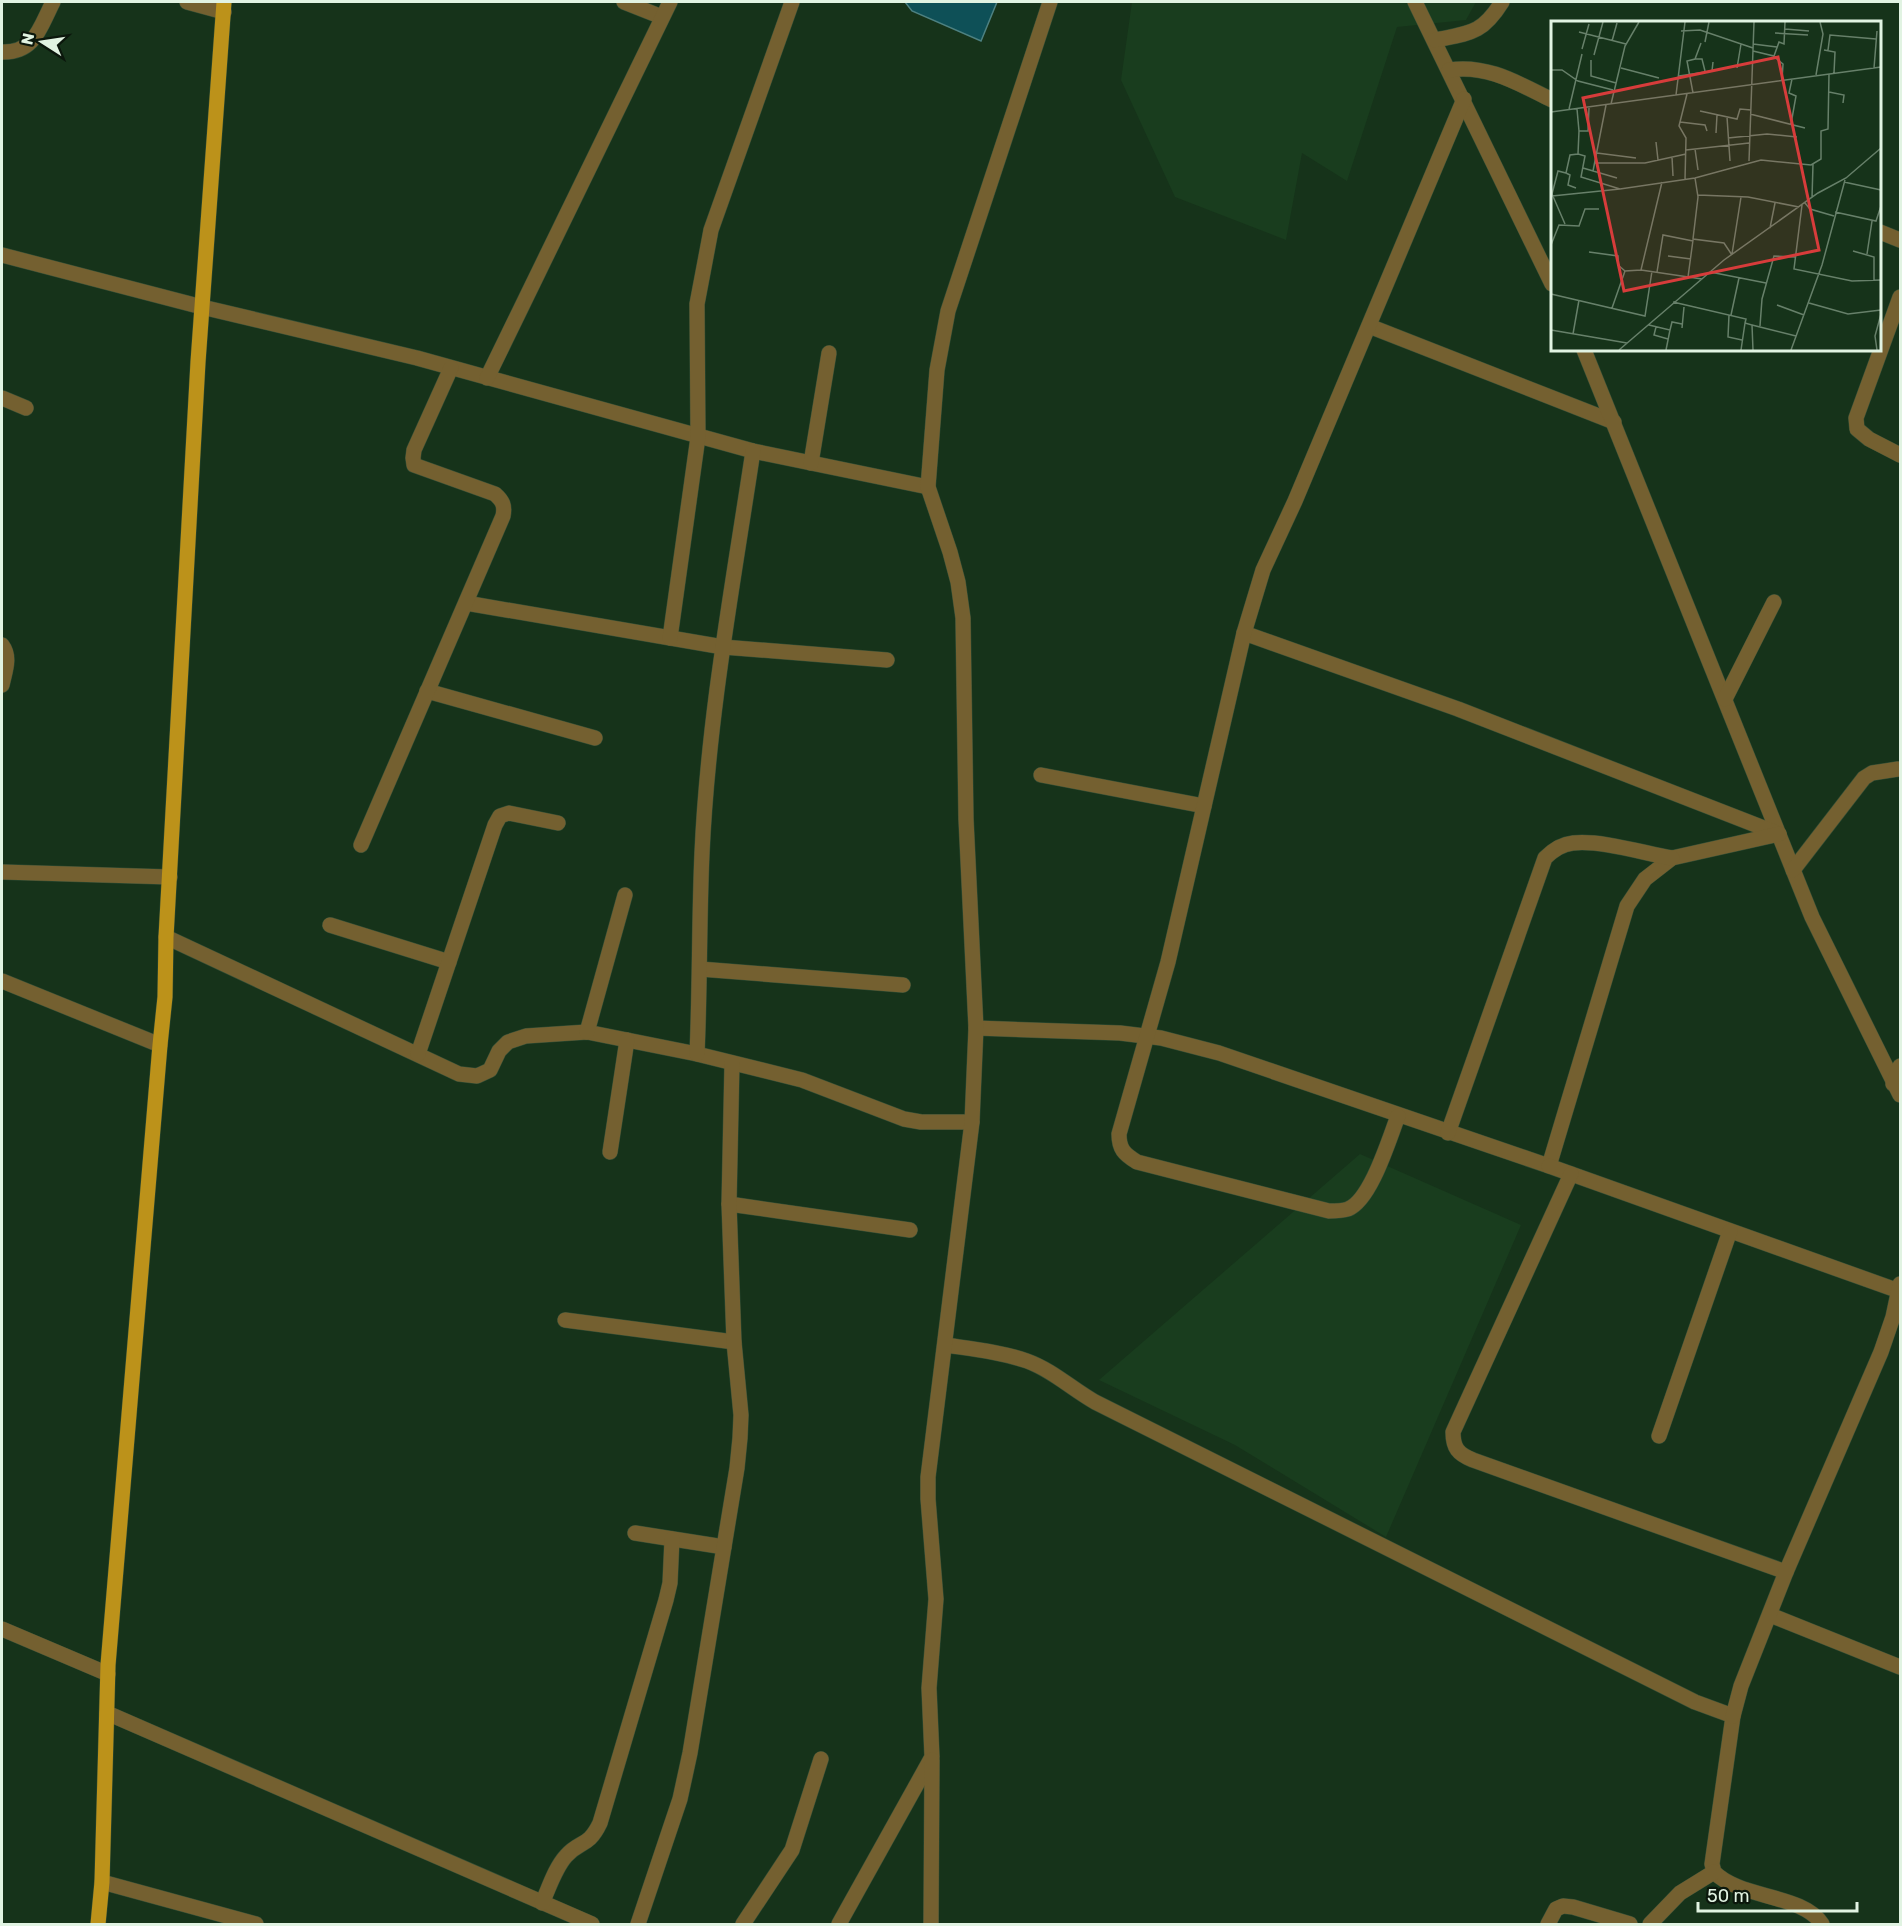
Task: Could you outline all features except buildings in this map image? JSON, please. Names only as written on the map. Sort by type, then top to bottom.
[{"type":"main road","points":[[98,1924],[102,1882],[108,1674],[165,997],[166,937],[202,307],[224,7]]},
{"type":"street","points":[[2,52],[14,52],[33,41],[53,2]]},
{"type":"street","points":[[187,2],[224,7]]},
{"type":"street","points":[[624,2],[662,17]]},
{"type":"street","points":[[487,378],[670,2]]},
{"type":"street","points":[[670,638],[698,437],[697,304],[704,263],[711,230],[792,2]]},
{"type":"street","points":[[931,1924],[932,1756],[929,1688],[936,1599],[928,1488],[972,1122],[976,1028],[966,819],[963,618],[958,582],[950,552],[928,487],[937,370],[948,311],[1050,2]]},
{"type":"street","points":[[1415,2],[1436,40],[1551,282]]},
{"type":"street","points":[[1436,40],[1473,33],[1486,22],[1502,2]]},
{"type":"street","points":[[1449,70],[1476,69],[1495,73],[1551,100]]},
{"type":"street","points":[[1398,1116],[1368,1191],[1358,1203],[1346,1210],[1329,1211],[1137,1162],[1124,1154],[1119,1145],[1119,1134],[1168,962],[1244,633],[1263,570],[1295,501],[1464,99]]},
{"type":"street","points":[[1881,232],[1900,240]]},
{"type":"street","points":[[2,255],[451,368],[753,451],[928,487]]},
{"type":"street","points":[[1881,349],[1900,297]]},
{"type":"street","points":[[1369,326],[1614,422]]},
{"type":"street","points":[[1584,351],[1812,917],[1897,1089]]},
{"type":"street","points":[[1880,351],[1856,418],[1857,429],[1869,439],[1900,455]]},
{"type":"street","points":[[811,463],[829,353]]},
{"type":"street","points":[[361,845],[503,516],[502,501],[495,494],[414,465],[414,450],[451,368]]},
{"type":"street","points":[[2,398],[26,408]]},
{"type":"street","points":[[697,1054],[702,853],[709,765],[723,647],[753,451]]},
{"type":"street","points":[[1725,699],[1774,602]]},
{"type":"street","points":[[465,603],[723,647],[887,660]]},
{"type":"street","points":[[1244,633],[1458,709],[1779,834]]},
{"type":"street","points":[[2,645],[6,650],[7,659],[2,685]]},
{"type":"street","points":[[427,691],[595,738]]},
{"type":"street","points":[[1793,870],[1864,778],[1872,773],[1898,769]]},
{"type":"street","points":[[1041,775],[1204,807]]},
{"type":"street","points":[[418,1054],[500,816],[517,813],[558,823]]},
{"type":"street","points":[[1448,1133],[1545,858],[1554,849],[1572,843],[1593,843],[1672,858],[1779,834]]},
{"type":"street","points":[[1549,1166],[1627,906],[1645,879],[1672,858]]},
{"type":"street","points":[[2,872],[170,877]]},
{"type":"street","points":[[587,1032],[625,895]]},
{"type":"street","points":[[330,926],[449,962]]},
{"type":"street","points":[[166,937],[459,1074],[477,1076],[490,1070],[499,1052],[508,1042],[526,1036],[587,1032],[697,1054],[802,1080],[904,1119],[921,1122],[972,1122]]},
{"type":"street","points":[[700,969],[903,985]]},
{"type":"street","points":[[2,981],[160,1045]]},
{"type":"street","points":[[976,1028],[1098,1032],[1146,1037],[1219,1053],[1549,1166],[1730,1231],[1900,1287],[1881,1352],[1786,1572],[1741,1686],[1733,1716],[1712,1864],[1714,1872],[1730,1884],[1797,1906],[1822,1924]]},
{"type":"street","points":[[610,1152],[627,1040]]},
{"type":"street","points":[[638,1924],[680,1798],[690,1754],[741,1438],[734,1342],[729,1204],[732,1063]]},
{"type":"street","points":[[1897,1089],[1900,1066]]},
{"type":"street","points":[[1571,1174],[1452,1432],[1453,1443],[1460,1454],[1473,1460],[1786,1572]]},
{"type":"street","points":[[729,1204],[910,1230]]},
{"type":"street","points":[[1659,1436],[1730,1231]]},
{"type":"street","points":[[565,1320],[734,1342]]},
{"type":"street","points":[[945,1344],[1029,1362],[1095,1402],[1695,1702],[1733,1716]]},
{"type":"street","points":[[635,1533],[724,1547]]},
{"type":"street","points":[[542,1903],[566,1856],[588,1842],[600,1823],[666,1600],[670,1583],[672,1539]]},
{"type":"street","points":[[1770,1615],[1900,1667]]},
{"type":"street","points":[[2,1629],[108,1674]]},
{"type":"street","points":[[107,1713],[592,1924]]},
{"type":"street","points":[[840,1924],[932,1756]]},
{"type":"street","points":[[743,1924],[792,1850],[821,1760]]},
{"type":"street","points":[[1650,1924],[1680,1893],[1714,1872]]},
{"type":"street","points":[[102,1882],[256,1924]]},
{"type":"street","points":[[1548,1924],[1556,1909],[1563,1906],[1630,1924]]},
{"type":"shaded area","points":[[1132,2],[1476,2],[1466,20],[1397,27],[1347,181],[1302,153],[1286,240],[1175,197],[1121,80]]},
{"type":"shaded area","points":[[1360,1154],[1521,1225],[1386,1537],[1235,1445],[1099,1380]]},
{"type":"water","points":[[905,2],[997,2],[981,41],[912,11]]}]
